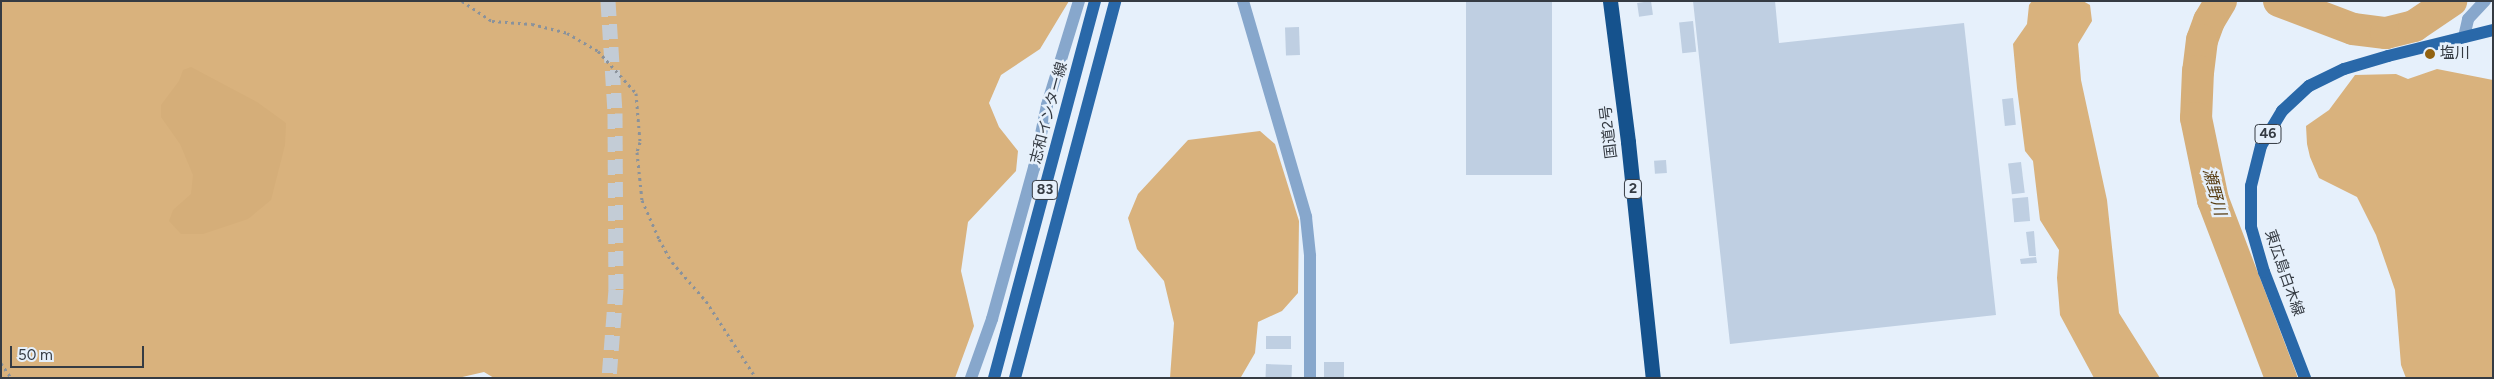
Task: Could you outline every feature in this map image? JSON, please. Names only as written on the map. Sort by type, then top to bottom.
[{"type":"highway","name":"国道2号","points":[[1610,1],[1629,151],[1652,378]]},
{"type":"main road","name":"志和インター線","points":[[994,378],[1096,1]]},
{"type":"main road","name":"83","points":[[1015,378],[1115,1]]},
{"type":"main road","name":"東広島白木線","points":[[2305,378],[2264,272],[2251,227],[2251,186],[2261,146],[2282,111],[2310,86],[2344,69],[2493,30]]},
{"type":"street","points":[[971,378],[992,320],[1034,168],[1047,106],[1078,1]]},
{"type":"street","points":[[1243,1],[1306,217],[1310,256],[1310,378]]},
{"type":"street","points":[[2464,37],[2468,19],[2485,1]]},
{"type":"path","points":[[462,1],[492,21],[532,24],[567,33],[598,51],[636,93],[640,142],[637,152],[642,200],[658,239],[672,262],[706,302],[756,378]]},
{"type":"path","points":[[1,363],[11,378]]},
{"type":"shaded area","points":[[1,1],[1069,1],[1040,49],[1001,75],[989,103],[999,127],[1018,151],[1016,171],[968,222],[961,271],[974,326],[955,378],[494,378],[484,372],[458,378],[1,378]]},
{"type":"shaded area","points":[[2032,1],[2083,1],[2090,5],[2092,21],[2078,44],[2081,80],[2107,200],[2119,313],[2160,378],[2094,378],[2060,315],[2057,278],[2059,250],[2040,220],[2033,161],[2025,151],[2013,44],[2027,24],[2029,5]]},
{"type":"shaded area","points":[[191,67],[257,102],[286,123],[285,145],[271,200],[248,219],[203,234],[181,234],[169,221],[173,210],[191,194],[193,175],[180,144],[161,117],[161,105],[179,81],[183,70]]},
{"type":"shaded area","points":[[2437,69],[2493,80],[2493,378],[2406,378],[2401,365],[2395,290],[2376,235],[2357,197],[2319,178],[2307,144],[2306,126],[2329,110],[2355,75],[2396,74],[2408,79]]},
{"type":"shaded area","points":[[1260,131],[1275,144],[1299,221],[1298,293],[1282,311],[1258,322],[1255,353],[1241,377],[1170,378],[1174,323],[1164,281],[1137,249],[1128,218],[1138,194],[1188,140]]},
{"type":"building","points":[[1466,1],[1552,1],[1552,175],[1466,175]]},
{"type":"building","points":[[1651,1],[1653,15],[1639,17],[1637,3]]},
{"type":"building","points":[[1693,1],[1775,1],[1779,43],[1964,23],[1996,315],[1730,344]]},
{"type":"building","points":[[1693,21],[1696,52],[1682,53],[1679,22]]},
{"type":"building","points":[[1285,27],[1299,27],[1300,55],[1286,55]]},
{"type":"building","points":[[2013,98],[2016,125],[2005,126],[2002,99]]},
{"type":"building","points":[[1666,160],[1667,173],[1655,174],[1654,161]]},
{"type":"building","points":[[2021,162],[2025,193],[2012,194],[2008,164]]},
{"type":"building","points":[[2028,197],[2030,221],[2014,222],[2012,198]]},
{"type":"building","points":[[2034,231],[2036,256],[2029,256],[2026,232]]},
{"type":"building","points":[[2036,257],[2037,263],[2021,264],[2020,259]]},
{"type":"building","points":[[1266,336],[1291,336],[1291,349],[1266,349]]},
{"type":"building","points":[[1324,362],[1344,362],[1344,378],[1324,378]]},
{"type":"building","points":[[1266,364],[1292,365],[1292,378],[1266,378]]},
{"type":"waterway","name":"瀬野川","points":[[2221,1],[2209,21],[2202,40],[2198,71],[2196,118],[2213,200],[2281,378]]},
{"type":"waterway","name":"瀬野川","points":[[2279,1],[2353,29],[2386,33],[2414,26],[2451,1]]},
{"type":"tunnel","points":[[608,1],[615,113],[616,289],[609,378]]},
{"type":"place","name":"塩川","points":[[2430,54]]}]
